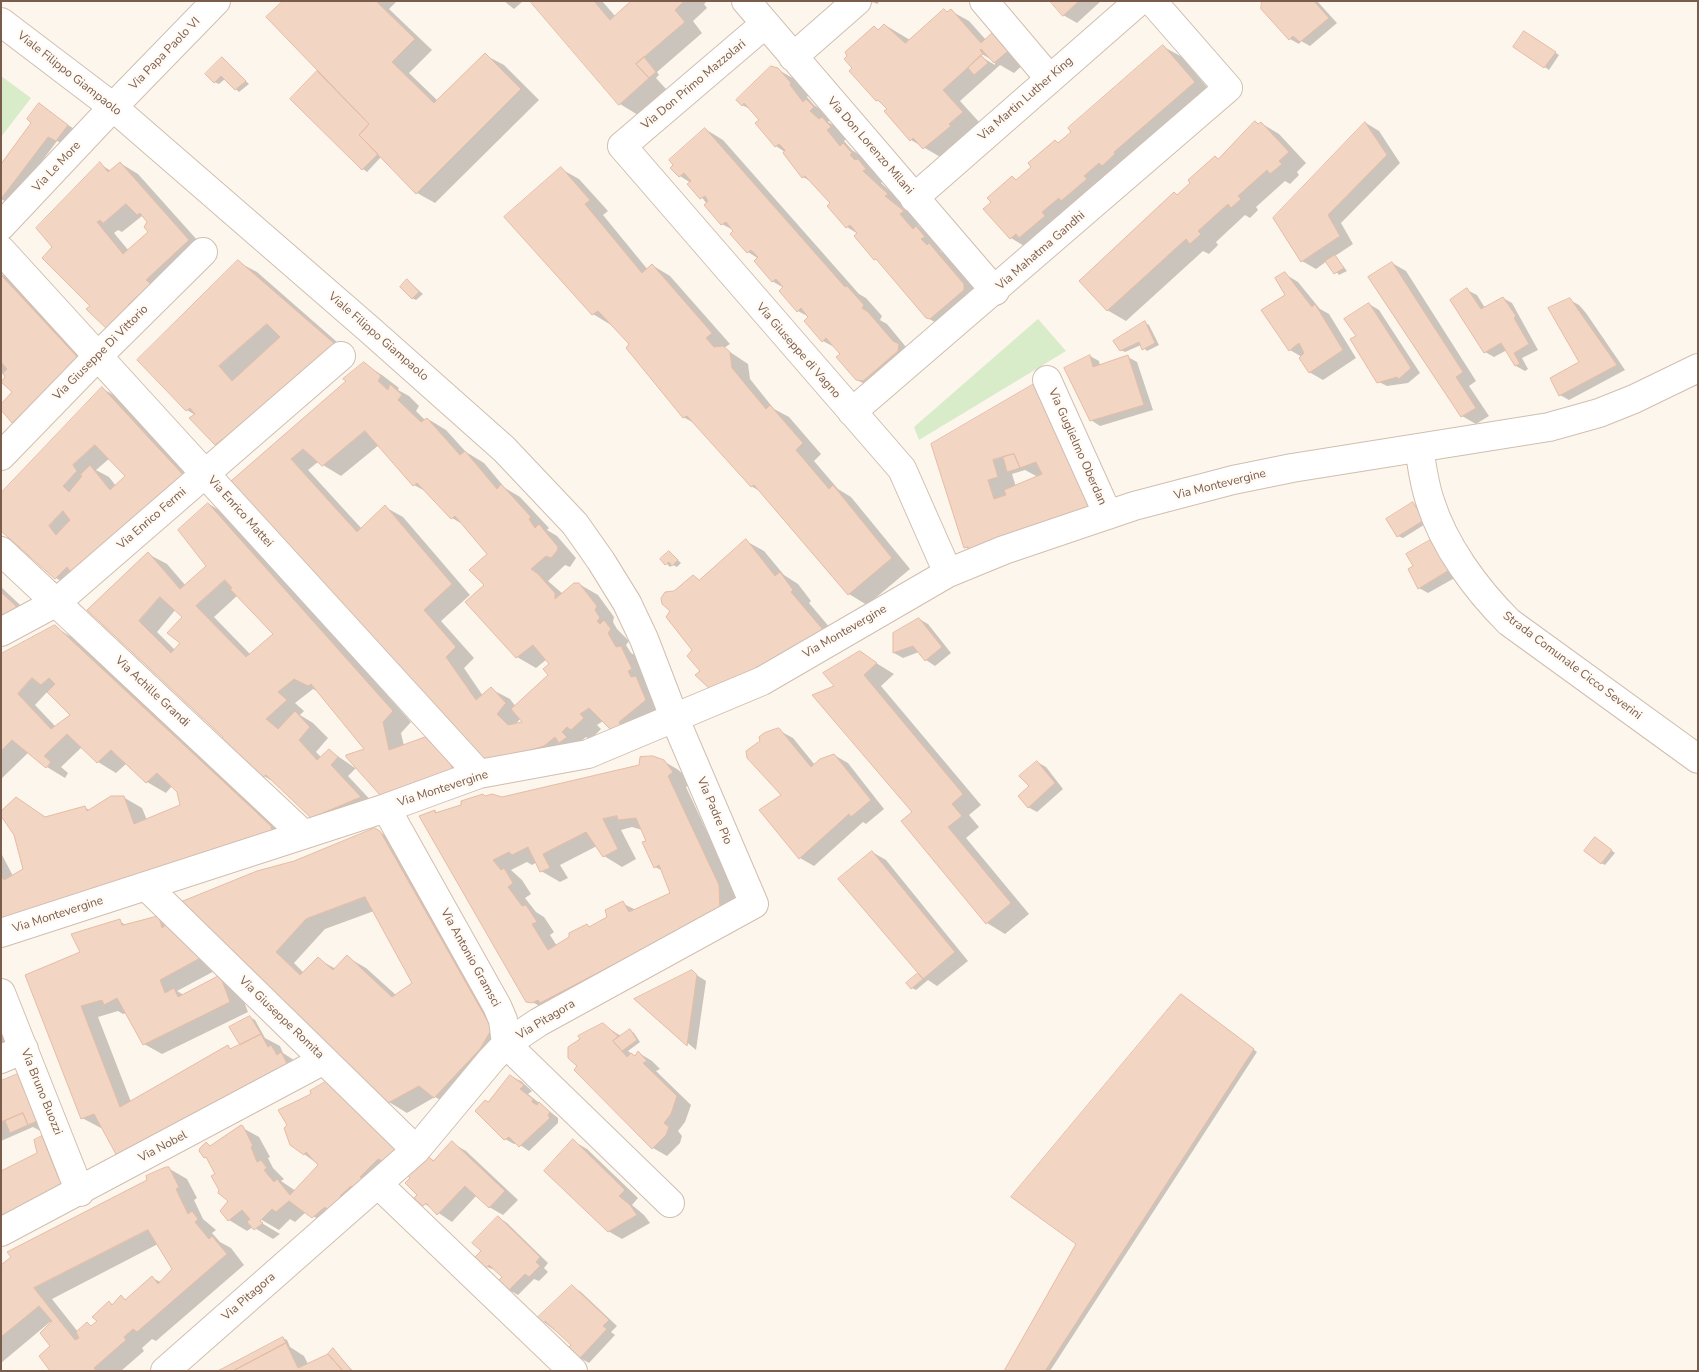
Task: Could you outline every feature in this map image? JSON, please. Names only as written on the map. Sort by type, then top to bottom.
[{"type":"street","name":"Via Papa Paolo VI","points":[[113,107],[216,1]]},
{"type":"street","name":"Via Don Lorenzo Milani","points":[[746,1],[995,291]]},
{"type":"street","points":[[793,57],[857,1]]},
{"type":"street","points":[[984,1],[1050,79]]},
{"type":"street","name":"Via Martin Luther King","points":[[914,198],[1139,1]]},
{"type":"street","name":"Via Mahatma Gandhi","points":[[852,412],[995,291],[1228,88],[1152,1]]},
{"type":"street","name":"Viale Filippo Giampaolo","points":[[1,22],[113,107],[451,401],[540,486],[574,524],[602,561],[627,603],[644,639],[674,717]]},
{"type":"street","name":"Via Don Primo Mazzolari","points":[[622,146],[765,24]]},
{"type":"street","name":"Via Le More","points":[[1,226],[113,107]]},
{"type":"street","name":"Via Giuseppe di Vagno","points":[[622,146],[902,469],[948,573]]},
{"type":"street","name":"Via Enrico Mattei","points":[[1,250],[479,774]]},
{"type":"street","name":"Via Giuseppe Di Vittorio","points":[[1,456],[202,252]]},
{"type":"street","name":"Via Enrico Fermi","points":[[1,632],[57,602],[341,356]]},
{"type":"street","name":"Via Montevergine","points":[[1,933],[386,808],[479,774],[588,754],[762,681],[948,573],[1004,550],[1108,515],[1233,480],[1351,457],[1549,427],[1600,413],[1698,368]]},
{"type":"street","name":"Via Guglielmo Oberdan","points":[[1047,380],[1108,515]]},
{"type":"street","name":"Strada Comunale Cicco Severini","points":[[1419,448],[1430,502],[1447,539],[1487,600],[1509,622],[1698,759]]},
{"type":"street","name":"Via Achille Grandi","points":[[1,551],[303,834]]},
{"type":"street","name":"Via Padre Pio","points":[[674,717],[754,904]]},
{"type":"street","name":"Via Antonio Gramsci","points":[[386,808],[497,1006],[503,1020],[506,1044]]},
{"type":"street","name":"Via Giuseppe Romita","points":[[146,886],[416,1150]]},
{"type":"street","name":"Via Pitagora","points":[[165,1371],[379,1185],[416,1150],[506,1044],[539,1022],[754,904]]},
{"type":"street","name":"Via Bruno Buozzi","points":[[1,993],[12,1054],[80,1192]]},
{"type":"street","points":[[506,1044],[670,1203]]},
{"type":"street","name":"Via Nobel","points":[[1,1232],[80,1192],[324,1060]]},
{"type":"street","points":[[379,1185],[573,1371]]},
{"type":"green space","points":[[1,76],[31,98],[1,137]]},
{"type":"green space","points":[[1038,319],[1066,351],[919,440],[914,427]]},
{"type":"building","points":[[283,1],[376,1],[415,39],[392,62],[434,103],[485,53],[521,89],[416,194],[359,135],[369,124],[266,17]]},
{"type":"building","points":[[530,1],[594,1],[610,20],[631,1],[684,1],[675,10],[685,22],[636,64],[649,78],[619,105]]},
{"type":"building","points":[[1050,1],[1079,1],[1063,16]]},
{"type":"building","points":[[1262,1],[1314,1],[1329,18],[1300,42],[1293,36],[1289,40],[1261,9]]},
{"type":"building","points":[[944,9],[947,12],[951,9],[981,43],[992,33],[1008,51],[994,63],[981,49],[983,54],[943,90],[963,112],[949,124],[951,126],[923,149],[913,138],[910,141],[884,111],[887,109],[878,100],[876,101],[849,71],[852,68],[844,59],[847,56],[845,52],[874,26],[878,30],[884,24],[905,43]]},
{"type":"building","points":[[1524,31],[1556,52],[1544,68],[1513,47]]},
{"type":"building","points":[[1163,45],[1195,82],[1114,152],[1115,154],[1102,166],[1099,163],[1084,176],[1087,179],[1061,201],[1059,198],[1042,212],[1045,216],[1019,238],[1016,234],[1010,239],[983,209],[991,202],[987,198],[1012,176],[1016,180],[1031,167],[1028,163],[1055,140],[1058,143],[1071,132],[1068,128]]},
{"type":"building","points":[[981,55],[988,63],[974,75],[968,68]]},
{"type":"building","points":[[222,57],[246,81],[235,90],[221,76],[214,83],[205,74]]},
{"type":"building","points":[[644,57],[656,72],[649,78],[636,64]]},
{"type":"building","points":[[771,66],[778,68],[791,83],[790,85],[803,102],[806,99],[814,107],[810,111],[819,119],[822,117],[831,127],[827,130],[840,146],[843,143],[852,153],[850,155],[855,160],[858,159],[866,169],[863,171],[888,194],[885,196],[904,211],[900,214],[913,229],[916,226],[925,237],[921,239],[927,245],[929,243],[964,284],[964,290],[930,319],[926,318],[876,259],[874,260],[854,236],[857,233],[850,225],[846,228],[827,206],[830,203],[805,176],[802,178],[783,153],[785,150],[779,144],[775,147],[755,123],[759,120],[744,103],[742,106],[736,100]]},
{"type":"building","points":[[317,71],[369,124],[359,135],[378,154],[362,170],[290,99]]},
{"type":"building","points":[[39,103],[68,125],[56,141],[48,137],[1,199],[1,164],[31,123],[27,119]]},
{"type":"building","points":[[1255,121],[1258,124],[1261,122],[1289,152],[1279,161],[1282,164],[1270,174],[1267,170],[1238,196],[1241,199],[1231,208],[1228,204],[1198,231],[1201,234],[1190,244],[1186,239],[1107,311],[1079,281],[1174,192],[1177,195],[1190,183],[1188,180],[1215,156],[1218,159]]},
{"type":"building","points":[[1365,122],[1387,155],[1328,215],[1340,236],[1301,262],[1273,218]]},
{"type":"building","points":[[705,128],[845,287],[847,286],[864,305],[862,308],[868,312],[893,341],[899,344],[898,351],[863,381],[856,380],[836,357],[840,354],[826,338],[822,342],[804,321],[808,317],[801,308],[797,312],[779,291],[783,287],[776,279],[772,282],[754,261],[758,257],[751,250],[747,253],[730,234],[733,231],[726,222],[721,225],[704,205],[708,201],[705,196],[700,199],[687,184],[691,181],[684,173],[679,177],[670,168],[673,165],[669,160]]},
{"type":"building","points":[[100,162],[108,172],[120,162],[189,240],[146,280],[151,284],[128,305],[131,307],[108,330],[86,309],[90,306],[42,258],[52,247],[36,228]],"holes":[[[126,204],[137,215],[140,213],[147,222],[144,227],[148,232],[123,254],[97,222],[100,220],[103,223]]]},
{"type":"building","points":[[561,167],[590,200],[585,204],[642,273],[652,264],[712,333],[706,338],[714,347],[723,346],[730,352],[732,368],[766,409],[770,405],[803,443],[796,450],[829,489],[833,485],[892,558],[848,595],[754,485],[751,487],[687,416],[683,418],[626,348],[629,344],[598,311],[592,315],[504,217]]},
{"type":"building","points":[[1335,255],[1344,268],[1334,274],[1325,261]]},
{"type":"building","points":[[238,260],[336,345],[235,436],[231,433],[215,445],[189,418],[195,414],[190,408],[186,411],[137,360]],"holes":[[[267,324],[280,337],[232,381],[219,366]]]},
{"type":"building","points":[[1392,262],[1463,372],[1456,377],[1476,408],[1461,417],[1368,277]]},
{"type":"building","points":[[1285,272],[1312,307],[1315,304],[1343,350],[1309,373],[1299,358],[1304,353],[1299,343],[1289,351],[1261,310],[1285,295],[1275,278]]},
{"type":"building","points":[[1,275],[81,361],[12,423],[1,410],[1,404],[12,392],[1,382],[5,377],[3,373],[7,369],[1,362]]},
{"type":"building","points":[[407,279],[419,292],[412,299],[400,287]]},
{"type":"building","points":[[1467,288],[1481,309],[1503,297],[1516,316],[1514,318],[1529,344],[1514,353],[1520,364],[1515,366],[1501,343],[1484,353],[1450,300]]},
{"type":"building","points":[[1570,298],[1617,365],[1559,396],[1550,378],[1579,362],[1548,308]]},
{"type":"building","points":[[1369,303],[1411,368],[1399,379],[1397,377],[1377,383],[1350,339],[1356,336],[1344,319]]},
{"type":"building","points":[[1145,321],[1155,343],[1142,350],[1139,342],[1120,351],[1113,341]]},
{"type":"building","points":[[1090,355],[1093,367],[1128,355],[1144,405],[1090,421],[1064,368]]},
{"type":"building","points":[[364,362],[381,376],[378,381],[388,390],[390,384],[402,395],[398,400],[421,422],[427,418],[460,455],[465,451],[497,489],[501,484],[531,517],[529,519],[535,528],[539,524],[558,547],[551,558],[546,556],[531,569],[555,593],[555,599],[574,583],[579,583],[597,606],[595,610],[600,618],[597,621],[600,624],[604,620],[611,629],[608,633],[616,647],[621,646],[632,669],[628,671],[631,677],[636,676],[646,700],[619,722],[621,726],[614,733],[589,708],[580,714],[584,718],[571,730],[567,727],[562,732],[567,737],[559,743],[555,737],[544,746],[486,763],[231,481],[346,381],[343,379]],"holes":[[[365,431],[413,486],[417,483],[451,519],[455,516],[487,554],[469,570],[484,585],[465,602],[516,658],[533,645],[549,664],[543,669],[548,675],[511,709],[522,722],[508,725],[497,714],[506,703],[491,687],[476,700],[446,657],[456,647],[424,610],[452,584],[385,505],[357,532],[291,459],[303,449],[322,466]]]},
{"type":"building","points":[[1034,384],[1097,510],[970,550],[968,547],[964,548],[931,444]],"holes":[[[1014,454],[1020,468],[1036,462],[1042,474],[1004,490],[1006,495],[994,499],[988,480],[998,477],[993,460]]]},
{"type":"building","points":[[102,387],[186,478],[74,576],[67,567],[55,579],[1,531],[1,493]],"holes":[[[95,445],[125,476],[110,490],[90,465],[80,475],[82,476],[69,492],[63,486],[77,471],[73,465]],[[63,511],[70,520],[56,535],[49,526]]]},
{"type":"building","points":[[1014,454],[1020,468],[1007,472],[1003,457]]},
{"type":"building","points":[[1413,502],[1424,520],[1397,537],[1386,519]]},
{"type":"building","points":[[208,503],[393,711],[383,722],[389,750],[425,737],[450,762],[455,776],[420,785],[418,781],[380,795],[346,757],[346,755],[364,749],[311,684],[308,686],[294,679],[278,692],[287,700],[266,719],[278,729],[295,711],[310,727],[299,740],[317,760],[329,749],[338,757],[331,765],[361,797],[311,818],[266,775],[263,777],[220,739],[223,737],[87,610],[148,552],[180,589],[206,566],[178,530]],"holes":[[[225,580],[232,588],[230,589],[273,634],[246,657],[196,606]],[[160,597],[182,617],[167,633],[180,643],[171,653],[139,621]]]},
{"type":"building","points":[[1434,538],[1451,569],[1418,589],[1408,569],[1413,566],[1406,554]]},
{"type":"building","points":[[746,539],[775,576],[780,572],[793,590],[791,592],[825,632],[714,693],[695,675],[700,671],[687,656],[692,650],[666,617],[670,611],[662,604],[661,598],[665,592],[674,591],[693,575],[699,580]]},
{"type":"building","points":[[669,551],[678,560],[672,566],[669,562],[665,565],[660,559]]},
{"type":"building","points":[[1,592],[16,606],[16,611],[1,619]]},
{"type":"building","points":[[919,618],[942,647],[925,661],[913,646],[893,653],[893,633]]},
{"type":"building","points":[[55,625],[271,826],[272,832],[1,922],[1,876],[4,880],[23,869],[14,835],[1,816],[1,811],[16,797],[45,817],[85,806],[87,811],[111,796],[124,796],[134,824],[180,805],[177,792],[157,773],[146,783],[111,750],[97,763],[67,734],[44,756],[51,762],[46,768],[12,740],[1,751],[1,654]],"holes":[[[32,678],[41,685],[49,678],[55,684],[47,692],[70,715],[51,729],[18,694]]]},
{"type":"building","points":[[860,651],[877,663],[864,675],[963,794],[952,804],[962,816],[948,827],[1011,903],[986,924],[901,821],[912,812],[812,695],[834,686],[823,673]]},
{"type":"building","points":[[779,728],[811,767],[820,759],[834,754],[871,800],[851,817],[849,814],[799,859],[759,810],[781,795],[747,758],[746,751],[760,741],[759,737],[764,733]]},
{"type":"building","points":[[653,756],[664,760],[673,772],[668,776],[719,885],[720,909],[540,1003],[538,1000],[532,1003],[526,1002],[419,816],[435,810],[435,813],[461,805],[461,801],[483,794],[485,796],[492,794],[502,797],[639,765],[640,757]],"holes":[[[617,816],[618,820],[636,818],[646,841],[642,842],[654,868],[659,865],[670,893],[629,912],[623,901],[605,910],[607,917],[589,927],[587,924],[569,933],[569,937],[548,950],[532,924],[537,922],[526,905],[522,906],[508,887],[513,883],[504,868],[501,870],[493,860],[509,852],[512,855],[528,847],[540,872],[550,868],[543,854],[586,832],[603,857],[618,849],[603,819]]]},
{"type":"building","points":[[1037,761],[1055,783],[1028,808],[1018,796],[1029,786],[1019,776]]},
{"type":"building","points":[[375,828],[380,831],[491,1027],[480,1049],[434,1098],[419,1086],[388,1103],[178,903],[257,871],[294,861]],"holes":[[[365,897],[412,983],[392,997],[347,955],[333,970],[318,957],[300,975],[276,952],[306,919]]]},
{"type":"building","points":[[1595,837],[1612,850],[1601,864],[1584,851]]},
{"type":"building","points":[[872,851],[955,952],[923,979],[838,879]]},
{"type":"building","points":[[159,916],[162,928],[167,924],[202,957],[160,980],[165,993],[174,988],[178,997],[220,975],[230,1002],[143,1045],[117,998],[104,1005],[102,1000],[81,1006],[120,1107],[228,1045],[230,1049],[261,1034],[268,1047],[271,1045],[277,1055],[281,1052],[289,1067],[118,1158],[94,1114],[81,1119],[25,975],[80,952],[71,934],[120,919],[122,925]]},
{"type":"building","points":[[692,970],[697,975],[687,1046],[634,999]]},
{"type":"building","points":[[918,973],[923,979],[911,989],[906,983]]},
{"type":"building","points":[[1181,994],[1254,1049],[1045,1371],[1004,1371],[1076,1244],[1011,1197]]},
{"type":"building","points":[[250,1016],[261,1034],[240,1045],[229,1027]]},
{"type":"building","points":[[603,1023],[618,1036],[613,1041],[627,1057],[631,1053],[635,1056],[638,1051],[647,1061],[643,1063],[677,1096],[671,1114],[664,1123],[669,1127],[666,1135],[652,1149],[574,1070],[577,1066],[568,1058],[568,1047],[580,1039],[578,1036]]},
{"type":"building","points":[[630,1029],[637,1040],[622,1051],[613,1041]]},
{"type":"building","points":[[18,1074],[37,1121],[28,1125],[23,1113],[1,1122],[1,1081]]},
{"type":"building","points":[[510,1075],[524,1085],[520,1089],[533,1099],[532,1102],[537,1105],[539,1102],[550,1112],[548,1115],[550,1118],[519,1147],[509,1137],[504,1140],[475,1111],[485,1100],[488,1102]]},
{"type":"building","points":[[327,1081],[397,1148],[382,1161],[378,1159],[360,1177],[363,1179],[354,1188],[351,1186],[340,1196],[342,1198],[328,1210],[325,1207],[312,1218],[289,1201],[276,1212],[272,1209],[260,1221],[263,1223],[254,1230],[247,1222],[250,1219],[242,1210],[228,1221],[220,1211],[228,1201],[218,1193],[219,1190],[211,1176],[215,1174],[206,1157],[204,1158],[199,1151],[200,1148],[206,1142],[210,1146],[241,1125],[243,1126],[253,1146],[251,1147],[257,1162],[261,1160],[267,1168],[264,1170],[274,1182],[277,1179],[290,1195],[318,1165],[306,1152],[304,1155],[290,1145],[284,1128],[287,1125],[278,1110],[311,1094],[310,1091]]},
{"type":"building","points":[[23,1113],[28,1125],[10,1133],[5,1121]]},
{"type":"building","points":[[42,1136],[63,1185],[1,1217],[1,1171],[37,1153],[34,1140]]},
{"type":"building","points":[[573,1139],[625,1190],[619,1196],[630,1205],[637,1215],[608,1232],[544,1171]]},
{"type":"building","points":[[452,1141],[505,1191],[489,1208],[465,1186],[437,1215],[426,1203],[423,1206],[414,1198],[417,1195],[405,1183],[410,1178],[408,1176],[427,1155],[433,1161]]},
{"type":"building","points":[[169,1167],[179,1187],[176,1189],[188,1214],[192,1211],[198,1219],[195,1222],[209,1239],[212,1236],[227,1254],[137,1332],[133,1329],[124,1337],[126,1340],[94,1368],[97,1371],[50,1371],[39,1356],[50,1346],[40,1333],[52,1321],[39,1306],[1,1337],[1,1265],[11,1257],[7,1252],[147,1180],[146,1176]],"holes":[[[148,1230],[172,1269],[158,1284],[152,1276],[125,1300],[121,1295],[112,1305],[109,1301],[92,1317],[97,1321],[91,1326],[87,1322],[76,1332],[79,1338],[75,1340],[34,1288]]]},
{"type":"building","points":[[498,1216],[540,1257],[536,1262],[540,1266],[529,1277],[525,1274],[508,1291],[498,1281],[502,1277],[489,1265],[486,1268],[475,1257],[481,1251],[472,1243]]},
{"type":"building","points":[[572,1285],[609,1320],[603,1326],[607,1329],[579,1359],[568,1348],[571,1345],[545,1321],[543,1323],[537,1318]]},
{"type":"building","points":[[283,1337],[286,1343],[233,1371],[218,1371]]},
{"type":"building","points":[[286,1343],[298,1368],[328,1354],[343,1371],[233,1371]]},
{"type":"building","points":[[333,1348],[352,1371],[343,1371],[328,1354]]}]
